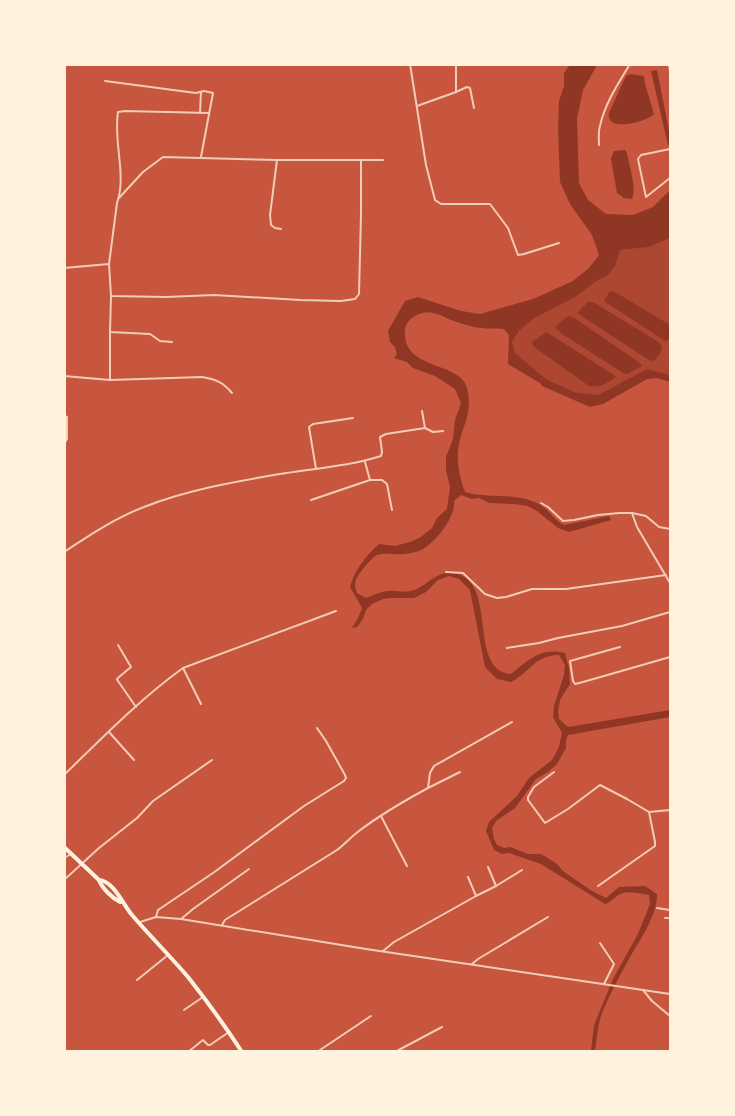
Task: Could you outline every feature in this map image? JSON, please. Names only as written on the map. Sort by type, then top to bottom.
[{"type":"main road","points":[[64,847],[120,896],[121,902],[203,997],[243,1052]]},
{"type":"street","points":[[410,64],[426,165],[435,201],[437,203],[490,204],[508,228],[518,255],[559,243]]},
{"type":"street","points":[[456,64],[456,92]]},
{"type":"street","points":[[599,145],[599,127],[607,105],[615,87],[630,64]]},
{"type":"street","points":[[669,64],[670,71]]},
{"type":"street","points":[[105,81],[196,93],[202,91],[213,93],[201,157]]},
{"type":"street","points":[[417,106],[467,87],[470,88],[474,108]]},
{"type":"street","points":[[200,113],[202,91]]},
{"type":"street","points":[[110,380],[109,264],[119,198],[118,112],[209,113]]},
{"type":"street","points":[[670,149],[641,154],[638,159],[646,197],[670,178]]},
{"type":"street","points":[[119,198],[143,172],[160,158],[170,156],[277,160],[383,160]]},
{"type":"street","points":[[277,160],[270,215],[272,225],[280,228]]},
{"type":"street","points":[[111,296],[214,295],[341,301],[355,298],[359,294],[361,160]]},
{"type":"street","points":[[64,268],[109,264]]},
{"type":"street","points":[[110,332],[150,334],[160,341],[172,342]]},
{"type":"street","points":[[64,376],[110,380],[202,377],[221,382],[231,393]]},
{"type":"street","points":[[422,411],[425,428]]},
{"type":"street","points":[[64,415],[67,439],[64,444]]},
{"type":"street","points":[[316,469],[309,427],[313,424],[353,418]]},
{"type":"street","points":[[64,552],[107,524],[161,501],[204,489],[271,476],[365,462],[381,456],[380,439],[382,436],[425,428],[433,432],[443,431]]},
{"type":"street","points":[[365,462],[370,480]]},
{"type":"street","points":[[311,500],[370,480],[382,480],[387,484],[392,510]]},
{"type":"street","points":[[541,503],[563,521],[598,514],[632,513],[646,516],[659,527],[670,528]]},
{"type":"street","points":[[632,513],[637,527],[670,583]]},
{"type":"street","points":[[446,572],[463,573],[485,594],[497,598],[532,589],[566,589],[666,575]]},
{"type":"street","points":[[64,775],[136,707],[183,668],[336,611]]},
{"type":"street","points":[[507,648],[622,626],[670,612]]},
{"type":"street","points":[[118,645],[130,667],[117,679],[136,707]]},
{"type":"street","points":[[620,647],[570,661],[575,684],[670,657]]},
{"type":"street","points":[[183,668],[201,704]]},
{"type":"street","points":[[428,788],[430,773],[434,766],[512,722]]},
{"type":"street","points":[[156,917],[158,910],[304,806],[344,781],[345,775],[317,728]]},
{"type":"street","points":[[109,732],[134,760]]},
{"type":"street","points":[[64,880],[158,798],[212,760]]},
{"type":"street","points":[[222,925],[225,920],[346,843],[381,816],[460,772]]},
{"type":"street","points":[[554,772],[534,787],[528,797],[545,823],[600,785],[649,812],[670,810]]},
{"type":"street","points":[[598,886],[655,846],[649,812]]},
{"type":"street","points":[[381,816],[407,866]]},
{"type":"street","points":[[64,858],[71,854]]},
{"type":"street","points":[[488,867],[496,886]]},
{"type":"street","points":[[181,919],[249,868]]},
{"type":"street","points":[[383,951],[394,942],[522,870]]},
{"type":"street","points":[[468,877],[476,896]]},
{"type":"street","points":[[657,908],[670,910]]},
{"type":"street","points":[[139,922],[156,917],[181,919],[670,994]]},
{"type":"street","points":[[472,964],[548,917]]},
{"type":"street","points":[[665,918],[670,918]]},
{"type":"street","points":[[600,943],[614,964],[604,984]]},
{"type":"street","points":[[136,980],[168,955]]},
{"type":"street","points":[[643,990],[670,1016]]},
{"type":"street","points":[[184,1010],[203,997]]},
{"type":"street","points":[[317,1052],[371,1016]]},
{"type":"street","points":[[395,1052],[441,1028]]},
{"type":"street","points":[[188,1052],[203,1040],[210,1045],[229,1032]]},
{"type":"shaded area","points":[[570,65],[597,65],[583,90],[577,119],[579,183],[588,200],[606,214],[633,215],[653,207],[670,190],[670,238],[649,247],[620,250],[615,266],[607,276],[577,296],[533,319],[519,331],[512,342],[515,353],[546,379],[574,392],[598,395],[647,369],[670,375],[670,382],[657,378],[647,379],[603,404],[590,407],[542,386],[508,364],[509,335],[504,329],[471,326],[431,312],[421,313],[413,318],[407,324],[405,335],[408,346],[414,354],[455,374],[463,380],[467,388],[469,406],[459,443],[458,456],[459,472],[465,492],[526,499],[537,503],[564,525],[609,516],[611,520],[569,532],[558,528],[528,506],[489,503],[479,498],[472,499],[461,495],[454,501],[452,514],[444,528],[428,545],[412,553],[377,555],[362,570],[355,585],[357,593],[366,598],[388,591],[411,591],[445,573],[466,578],[475,590],[480,606],[485,642],[490,658],[498,669],[511,674],[542,653],[565,653],[570,684],[560,700],[558,711],[559,719],[568,727],[670,710],[670,717],[568,735],[566,748],[557,764],[536,779],[515,808],[496,821],[492,828],[497,845],[528,854],[541,854],[592,891],[606,898],[619,887],[645,886],[657,894],[651,919],[603,1011],[595,1051],[591,1051],[594,1025],[613,979],[638,934],[650,904],[649,895],[623,893],[605,904],[541,864],[494,850],[486,831],[489,822],[517,796],[529,778],[552,760],[559,747],[562,733],[553,717],[565,665],[559,655],[550,656],[538,661],[511,682],[497,679],[485,667],[470,590],[459,579],[449,576],[438,580],[426,592],[414,598],[383,599],[372,604],[357,627],[352,628],[362,608],[350,587],[361,564],[379,544],[395,546],[421,537],[432,528],[437,518],[447,509],[450,487],[446,457],[453,439],[455,420],[461,403],[455,389],[435,376],[394,358],[397,354],[390,342],[388,331],[405,301],[418,297],[461,311],[480,314],[533,299],[573,281],[589,268],[599,255],[592,235],[570,204],[560,182],[559,101],[564,86],[564,73]]},
{"type":"shaded area","points":[[657,70],[670,145],[668,145],[651,71]]},
{"type":"shaded area","points":[[630,74],[644,76],[654,114],[643,120],[627,124],[613,123],[609,119],[609,113],[626,76]]},
{"type":"shaded area","points":[[625,150],[633,183],[632,199],[624,198],[617,193],[611,159],[614,151]]},
{"type":"shaded area","points":[[670,238],[670,375],[647,369],[598,395],[574,392],[546,379],[515,353],[512,342],[519,331],[533,319],[577,296],[607,276],[620,250],[649,247]]},
{"type":"shaded area","points":[[610,291],[670,325],[669,338],[666,341],[662,339],[604,301]]},
{"type":"shaded area","points":[[588,302],[593,302],[657,341],[662,346],[654,361],[577,313]]},
{"type":"shaded area","points":[[568,316],[573,317],[642,366],[627,374],[623,373],[561,333],[555,328]]},
{"type":"shaded area","points":[[546,332],[616,377],[600,386],[589,386],[533,346],[532,342]]}]
